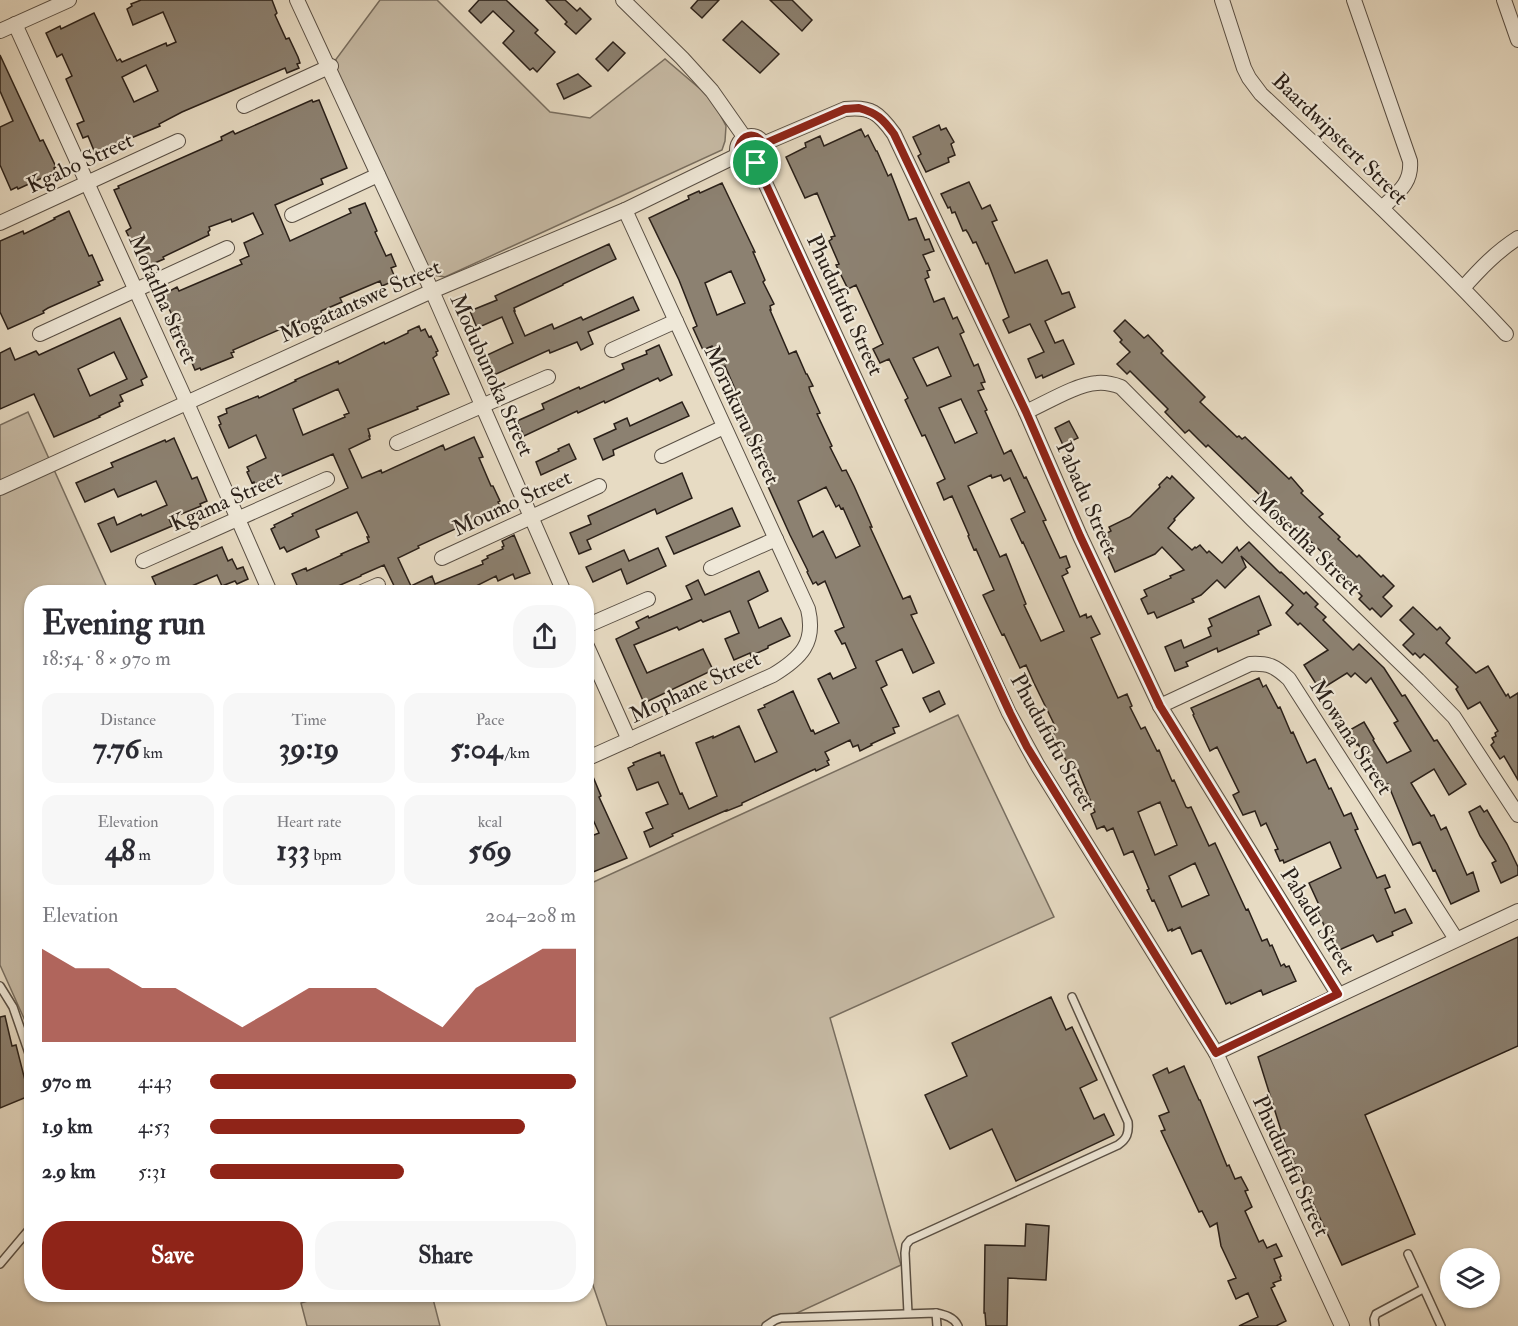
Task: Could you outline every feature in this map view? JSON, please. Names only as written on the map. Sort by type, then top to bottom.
[{"type":"street","points":[[0,31],[69,0]]},
{"type":"street","name":"Modubunoka Street","points":[[297,0],[432,291],[561,585]]},
{"type":"street","points":[[623,0],[712,91],[745,138]]},
{"type":"street","name":"Baardwipstert Street","points":[[1222,0],[1244,68],[1254,86],[1382,208],[1506,334]]},
{"type":"street","points":[[1354,0],[1410,161],[1411,170],[1405,185],[1382,208]]},
{"type":"street","points":[[1504,0],[1518,40]]},
{"type":"street","name":"Mofatlha Street","points":[[15,24],[267,585]]},
{"type":"street","points":[[244,106],[330,67]]},
{"type":"street","name":"Pabadu Street","points":[[764,144],[845,109],[859,108],[872,111],[884,120],[894,134],[1026,412],[1080,536],[1160,706],[1338,994]]},
{"type":"street","points":[[749,136],[758,138],[764,144],[763,157],[756,163],[742,161],[738,155],[738,144],[745,138],[749,136]]},
{"type":"street","name":"Kgabo Street","points":[[0,223],[178,141]]},
{"type":"street","name":"Mogatantswe Street","points":[[0,488],[432,291],[625,210],[738,155]]},
{"type":"street","name":"Phudufufu Street","points":[[756,163],[1010,713],[1038,766],[1216,1053],[1342,1326]]},
{"type":"street","points":[[292,215],[378,176]]},
{"type":"street","name":"Morukuru Street","points":[[625,210],[808,609],[811,628],[809,639]]},
{"type":"street","points":[[1463,288],[1488,260],[1518,238]]},
{"type":"street","points":[[40,334],[227,248]]},
{"type":"street","points":[[612,350],[676,321]]},
{"type":"street","points":[[396,443],[548,376]]},
{"type":"street","name":"Mosetlha Street","points":[[1026,412],[1082,386],[1109,383],[1121,387],[1454,717],[1518,815]]},
{"type":"street","points":[[662,456],[724,427]]},
{"type":"street","name":"Kgama Street","points":[[143,561],[327,478]]},
{"type":"street","name":"Moumo Street","points":[[442,558],[598,486]]},
{"type":"street","points":[[711,568],[776,539]]},
{"type":"street","points":[[594,622],[648,598]]},
{"type":"street","name":"Mophane Street","points":[[594,755],[773,675],[803,652],[809,639]]},
{"type":"street","points":[[594,662],[629,740]]},
{"type":"street","name":"Mowana Street","points":[[1160,706],[1250,664],[1264,663],[1278,669],[1289,679],[1456,939]]},
{"type":"street","points":[[1216,1053],[1518,911]]},
{"type":"lane","points":[[0,986],[13,1006],[24,1038]]},
{"type":"lane","points":[[908,1313],[905,1252],[910,1240],[1126,1140],[1129,1131],[1128,1122],[1072,997]]},
{"type":"lane","points":[[0,1264],[24,1236]]},
{"type":"lane","points":[[1407,1254],[1441,1326]]},
{"type":"lane","points":[[1375,1326],[1374,1319],[1377,1314],[1423,1289]]},
{"type":"lane","points":[[766,1326],[782,1318],[908,1313],[947,1315],[958,1326]]},
{"type":"lane","points":[[936,1313],[937,1326]]},
{"type":"shaded area","points":[[380,0],[437,0],[550,112],[590,118],[665,59],[712,99],[726,126],[722,150],[445,277],[433,275],[422,263],[331,66]]},
{"type":"shaded area","points":[[28,412],[106,585],[24,585],[24,1018],[0,965],[0,425]]},
{"type":"shaded area","points":[[958,715],[1054,917],[830,1018],[901,1265],[769,1326],[607,1326],[594,1288],[594,882]]},
{"type":"shaded area","points":[[434,1302],[440,1326],[307,1326],[301,1303]]},
{"type":"building","points":[[141,0],[272,0],[277,13],[275,15],[286,39],[289,38],[298,57],[299,68],[287,73],[285,68],[182,112],[159,124],[160,126],[95,153],[88,136],[83,138],[77,124],[84,121],[66,79],[72,76],[62,54],[57,57],[46,33],[60,26],[61,29],[94,13],[117,61],[120,59],[122,62],[166,43],[167,46],[176,42],[163,12],[133,25],[127,9],[132,6],[131,4]],"holes":[[[146,65],[158,91],[134,102],[122,77]]]},
{"type":"building","points":[[479,0],[506,0],[538,30],[535,33],[555,52],[537,72],[533,68],[530,70],[503,43],[514,31],[493,11],[481,23],[469,11]]},
{"type":"building","points":[[546,0],[565,0],[577,11],[580,8],[591,19],[576,34]]},
{"type":"building","points":[[698,0],[719,0],[702,18],[691,8]]},
{"type":"building","points":[[770,0],[792,0],[812,20],[802,31]]},
{"type":"building","points":[[742,21],[779,54],[760,73],[723,40]]},
{"type":"building","points":[[613,42],[625,53],[608,71],[596,59]]},
{"type":"building","points":[[0,55],[40,141],[43,140],[56,167],[55,172],[11,190],[0,165],[0,127],[13,121],[0,91]]},
{"type":"building","points":[[578,74],[591,86],[564,99],[557,84]]},
{"type":"building","points":[[312,100],[313,102],[319,100],[347,168],[321,179],[323,184],[275,205],[290,241],[351,213],[349,209],[365,203],[386,256],[391,254],[396,266],[391,268],[396,280],[382,286],[380,281],[340,298],[342,302],[321,311],[322,315],[317,317],[319,320],[302,328],[299,321],[233,350],[234,352],[231,353],[233,357],[201,370],[200,368],[195,370],[179,332],[174,334],[168,320],[173,317],[163,297],[164,294],[177,287],[179,291],[242,264],[240,260],[249,256],[244,243],[263,234],[253,213],[232,222],[231,219],[209,227],[209,235],[150,265],[147,264],[138,243],[133,245],[126,231],[131,228],[114,190],[119,188],[118,186],[222,140],[221,137],[233,131],[235,134]]},
{"type":"building","points":[[939,125],[941,130],[946,128],[954,142],[951,144],[955,155],[948,158],[949,162],[926,172],[918,156],[921,154],[913,137]]},
{"type":"building","points":[[861,129],[865,137],[868,135],[888,176],[891,174],[909,220],[916,218],[925,240],[929,239],[934,251],[923,255],[930,270],[927,271],[929,277],[925,279],[934,302],[944,298],[953,319],[957,317],[964,332],[960,334],[974,366],[978,364],[985,382],[981,383],[984,389],[978,391],[987,410],[985,411],[1004,454],[1011,450],[1024,478],[1026,477],[1060,558],[1066,556],[1070,567],[1066,569],[1068,573],[1062,576],[1080,617],[1086,614],[1087,618],[1091,616],[1100,634],[1091,638],[1118,698],[1127,694],[1132,706],[1130,707],[1141,729],[1145,727],[1157,751],[1159,750],[1172,781],[1174,780],[1186,807],[1191,807],[1209,846],[1215,843],[1262,941],[1267,939],[1281,966],[1284,964],[1286,967],[1289,966],[1296,981],[1263,995],[1261,990],[1231,1004],[1230,1002],[1226,1004],[1201,950],[1192,954],[1180,927],[1168,931],[1147,890],[1149,889],[1133,851],[1124,855],[1113,828],[1107,831],[1104,826],[1097,829],[1091,814],[1095,812],[1077,768],[1072,770],[1054,741],[1051,735],[1054,734],[1050,726],[1054,724],[1026,665],[1020,668],[983,595],[994,590],[976,549],[974,550],[952,496],[944,500],[937,483],[945,479],[925,435],[922,436],[905,400],[908,398],[889,359],[880,363],[873,349],[883,344],[856,285],[848,289],[836,265],[839,264],[829,241],[835,236],[817,193],[805,198],[786,157],[806,147],[805,143],[820,136],[824,146]],"holes":[[[938,347],[951,376],[927,386],[913,358]],[[961,399],[977,433],[955,443],[939,408]],[[991,475],[992,478],[1001,475],[1004,481],[1010,478],[1025,512],[1011,519],[1064,631],[1041,641],[1024,605],[1026,604],[1006,554],[1000,557],[968,486]],[[1160,802],[1177,845],[1155,855],[1138,812]],[[1195,863],[1209,895],[1182,907],[1169,876]]]},
{"type":"building","points":[[969,182],[982,209],[990,205],[997,220],[992,222],[1015,273],[1047,260],[1062,294],[1069,292],[1075,307],[1045,321],[1055,343],[1063,340],[1074,364],[1043,378],[1042,375],[1036,378],[1028,359],[1044,352],[1030,324],[1009,333],[1003,320],[1009,317],[988,263],[986,264],[976,242],[973,243],[966,230],[963,231],[955,212],[952,213],[950,207],[948,208],[941,194]]},
{"type":"building","points":[[722,183],[755,252],[753,252],[765,280],[763,282],[774,304],[770,306],[770,310],[789,354],[796,351],[813,386],[809,387],[810,391],[820,413],[817,414],[832,446],[830,447],[842,471],[846,470],[854,486],[903,599],[910,596],[917,613],[911,615],[934,663],[913,673],[902,649],[876,661],[887,685],[881,688],[899,726],[893,728],[895,733],[860,751],[858,745],[853,747],[850,740],[825,752],[829,765],[816,771],[815,769],[742,805],[672,834],[673,836],[650,847],[644,832],[653,828],[646,813],[668,804],[658,782],[637,790],[628,768],[634,765],[633,763],[660,752],[661,756],[664,755],[680,794],[682,793],[689,809],[717,796],[696,743],[739,726],[755,762],[777,752],[758,710],[793,691],[811,731],[813,730],[815,734],[839,723],[818,679],[830,673],[833,679],[856,668],[845,643],[842,644],[835,631],[844,627],[825,581],[818,585],[816,582],[813,584],[807,572],[733,409],[742,405],[725,366],[721,368],[712,346],[703,350],[693,328],[697,326],[679,280],[649,218],[689,199],[688,196],[699,191],[700,193]],"holes":[[[731,271],[745,303],[717,315],[705,283]],[[826,487],[836,507],[839,505],[841,509],[843,508],[860,546],[836,558],[823,531],[813,537],[798,501]]]},
{"type":"building","points":[[69,211],[89,256],[92,255],[103,280],[98,282],[100,285],[8,329],[0,312],[0,241],[23,231],[24,234]]},
{"type":"building","points":[[609,244],[616,259],[514,308],[525,336],[552,324],[554,329],[581,317],[583,320],[633,297],[639,310],[588,332],[593,344],[581,350],[577,342],[550,353],[549,350],[494,375],[485,356],[513,343],[502,317],[477,328],[470,311],[497,300],[495,296]]},
{"type":"building","points":[[120,318],[147,377],[141,380],[143,385],[120,395],[123,401],[119,403],[120,406],[54,437],[34,394],[0,409],[0,353],[10,348],[15,360],[36,351],[39,355]],"holes":[[[114,352],[127,379],[90,396],[78,369]]]},
{"type":"building","points":[[1125,320],[1144,338],[1148,335],[1163,351],[1161,353],[1205,397],[1200,402],[1237,437],[1242,439],[1245,437],[1289,479],[1291,477],[1303,491],[1301,493],[1323,514],[1319,517],[1340,537],[1338,539],[1394,586],[1383,597],[1392,606],[1381,617],[1359,599],[1362,596],[1345,579],[1347,577],[1303,534],[1284,518],[1282,520],[1276,513],[1273,515],[1262,504],[1266,501],[1208,445],[1206,447],[1189,430],[1185,433],[1165,412],[1168,409],[1130,371],[1127,374],[1117,364],[1130,352],[1120,342],[1122,340],[1114,331]]},
{"type":"building","points":[[419,326],[421,331],[425,329],[429,337],[431,336],[438,351],[433,358],[449,394],[368,429],[370,439],[349,449],[362,478],[381,470],[382,473],[443,445],[445,450],[474,437],[483,457],[479,458],[500,501],[498,502],[501,508],[418,546],[419,548],[398,558],[411,585],[394,585],[384,565],[340,585],[297,585],[292,574],[306,568],[307,571],[369,542],[367,537],[369,537],[357,512],[316,530],[319,537],[287,552],[284,547],[280,549],[271,529],[275,527],[274,525],[293,516],[292,514],[348,488],[333,454],[256,487],[247,472],[249,471],[247,467],[266,458],[256,435],[229,448],[218,417],[227,413],[226,409],[258,396],[259,398],[338,361],[339,364]],"holes":[[[338,389],[349,413],[344,415],[345,417],[303,435],[293,409]]]},
{"type":"building","points":[[659,345],[672,375],[660,381],[658,378],[605,403],[604,401],[578,413],[577,411],[524,436],[517,421],[544,409],[542,404],[624,369],[622,364],[647,354],[646,351]]},
{"type":"building","points":[[682,402],[689,416],[613,450],[614,455],[603,460],[594,439],[616,429],[614,424],[627,418],[630,426]]},
{"type":"building","points":[[1069,421],[1078,438],[1063,445],[1055,428]]},
{"type":"building","points":[[174,438],[192,479],[197,477],[207,501],[200,504],[201,506],[169,519],[172,526],[111,552],[98,524],[114,517],[117,525],[167,505],[156,481],[118,497],[114,489],[85,502],[76,483],[113,467],[111,463]]},
{"type":"building","points":[[569,444],[576,459],[541,475],[536,462]]},
{"type":"building","points":[[682,473],[692,498],[657,514],[655,509],[587,540],[591,549],[579,554],[570,533],[591,524],[588,516]]},
{"type":"building","points":[[1172,476],[1194,498],[1168,528],[1192,550],[1200,545],[1222,563],[1237,547],[1239,551],[1249,542],[1280,573],[1318,604],[1315,607],[1326,617],[1323,620],[1353,650],[1359,644],[1384,668],[1402,696],[1405,695],[1434,741],[1437,740],[1466,784],[1449,795],[1434,769],[1411,783],[1431,816],[1434,815],[1441,830],[1446,827],[1467,875],[1473,872],[1479,891],[1451,904],[1420,842],[1413,845],[1388,784],[1384,786],[1382,782],[1376,781],[1371,770],[1373,769],[1348,731],[1364,722],[1387,763],[1411,751],[1394,723],[1398,721],[1371,678],[1366,683],[1355,673],[1351,677],[1347,673],[1320,690],[1304,665],[1328,650],[1286,613],[1293,605],[1241,556],[1246,567],[1225,588],[1217,580],[1201,595],[1192,599],[1194,602],[1157,618],[1154,612],[1148,614],[1141,599],[1147,596],[1144,590],[1184,570],[1162,547],[1155,554],[1115,572],[1107,554],[1113,551],[1105,534],[1111,531],[1109,527],[1130,517],[1167,477],[1170,479]]},
{"type":"building","points":[[732,508],[740,526],[674,554],[666,537]]},
{"type":"building","points":[[514,535],[530,573],[515,579],[513,574],[498,581],[496,576],[478,585],[413,585],[432,576],[435,584],[483,564],[482,561],[488,558],[487,556],[503,549],[502,541]]},
{"type":"building","points":[[222,547],[228,561],[232,559],[237,569],[243,567],[248,579],[237,584],[235,581],[222,585],[217,575],[194,585],[156,585],[152,577]]},
{"type":"building","points":[[658,548],[666,566],[627,584],[621,569],[593,582],[586,567],[624,550],[629,561]]},
{"type":"building","points":[[759,571],[768,591],[748,601],[759,628],[781,618],[790,636],[751,656],[750,653],[734,660],[725,639],[739,633],[730,611],[679,630],[677,627],[634,645],[647,673],[703,649],[713,670],[644,703],[616,639],[639,628],[636,622],[692,599],[686,586],[698,580],[705,595]]},
{"type":"building","points":[[1259,596],[1271,625],[1258,631],[1259,634],[1218,652],[1217,648],[1186,662],[1188,666],[1175,671],[1165,647],[1181,640],[1184,648],[1211,636],[1208,628],[1212,626],[1209,619]]},
{"type":"building","points":[[1413,607],[1437,630],[1440,627],[1450,638],[1446,643],[1476,673],[1488,666],[1506,696],[1508,694],[1510,698],[1518,693],[1518,780],[1504,756],[1500,759],[1491,745],[1494,742],[1492,738],[1498,731],[1480,702],[1468,709],[1456,689],[1458,687],[1430,659],[1424,654],[1420,658],[1415,653],[1413,655],[1403,645],[1414,634],[1400,620]]},
{"type":"building","points":[[1259,678],[1263,687],[1266,685],[1278,708],[1280,707],[1307,763],[1315,759],[1344,816],[1351,813],[1358,829],[1355,830],[1377,878],[1385,875],[1390,887],[1385,889],[1395,913],[1405,909],[1412,923],[1392,932],[1393,935],[1377,942],[1373,935],[1337,951],[1316,907],[1319,905],[1309,883],[1341,868],[1330,842],[1284,863],[1283,860],[1280,861],[1275,850],[1278,849],[1266,823],[1261,826],[1255,811],[1243,815],[1233,795],[1239,792],[1217,747],[1210,751],[1191,708]]},
{"type":"building","points":[[939,691],[945,704],[930,712],[923,698]]},
{"type":"building","points":[[594,779],[601,796],[599,797],[627,858],[594,872],[594,835],[599,833],[594,822]]},
{"type":"building","points":[[1480,806],[1484,812],[1487,810],[1518,867],[1518,875],[1501,883],[1492,863],[1496,861],[1480,836],[1469,812]]},
{"type":"building","points":[[1518,937],[1518,1046],[1365,1115],[1415,1234],[1342,1265],[1285,1143],[1258,1057]]},
{"type":"building","points":[[1051,997],[1066,1030],[1072,1027],[1097,1080],[1080,1088],[1094,1119],[1104,1114],[1114,1135],[1016,1181],[992,1129],[950,1149],[925,1095],[967,1076],[952,1043]]},
{"type":"building","points":[[5,1016],[12,1046],[16,1045],[24,1076],[24,1098],[0,1108],[0,1017]]},
{"type":"building","points":[[1184,1066],[1227,1166],[1229,1165],[1235,1179],[1241,1177],[1248,1190],[1245,1191],[1252,1207],[1245,1211],[1259,1242],[1263,1240],[1267,1248],[1276,1244],[1282,1256],[1274,1259],[1281,1280],[1273,1283],[1275,1286],[1271,1288],[1286,1321],[1276,1326],[1239,1326],[1258,1317],[1248,1293],[1236,1299],[1228,1281],[1236,1278],[1221,1246],[1217,1223],[1210,1227],[1202,1211],[1199,1212],[1161,1131],[1165,1130],[1159,1116],[1169,1112],[1153,1075],[1167,1068],[1169,1073]]},
{"type":"building","points":[[1026,1224],[1049,1226],[1046,1280],[1008,1278],[1007,1326],[986,1326],[984,1313],[985,1245],[1025,1246]]},
{"type":"route","points":[[859,108],[872,111],[884,120],[894,134],[1026,412],[1080,536],[1160,706],[1338,994],[1216,1053],[1027,747],[756,163],[747,163],[739,158],[737,149],[741,140],[753,136],[764,144],[845,109],[859,108]]}]
